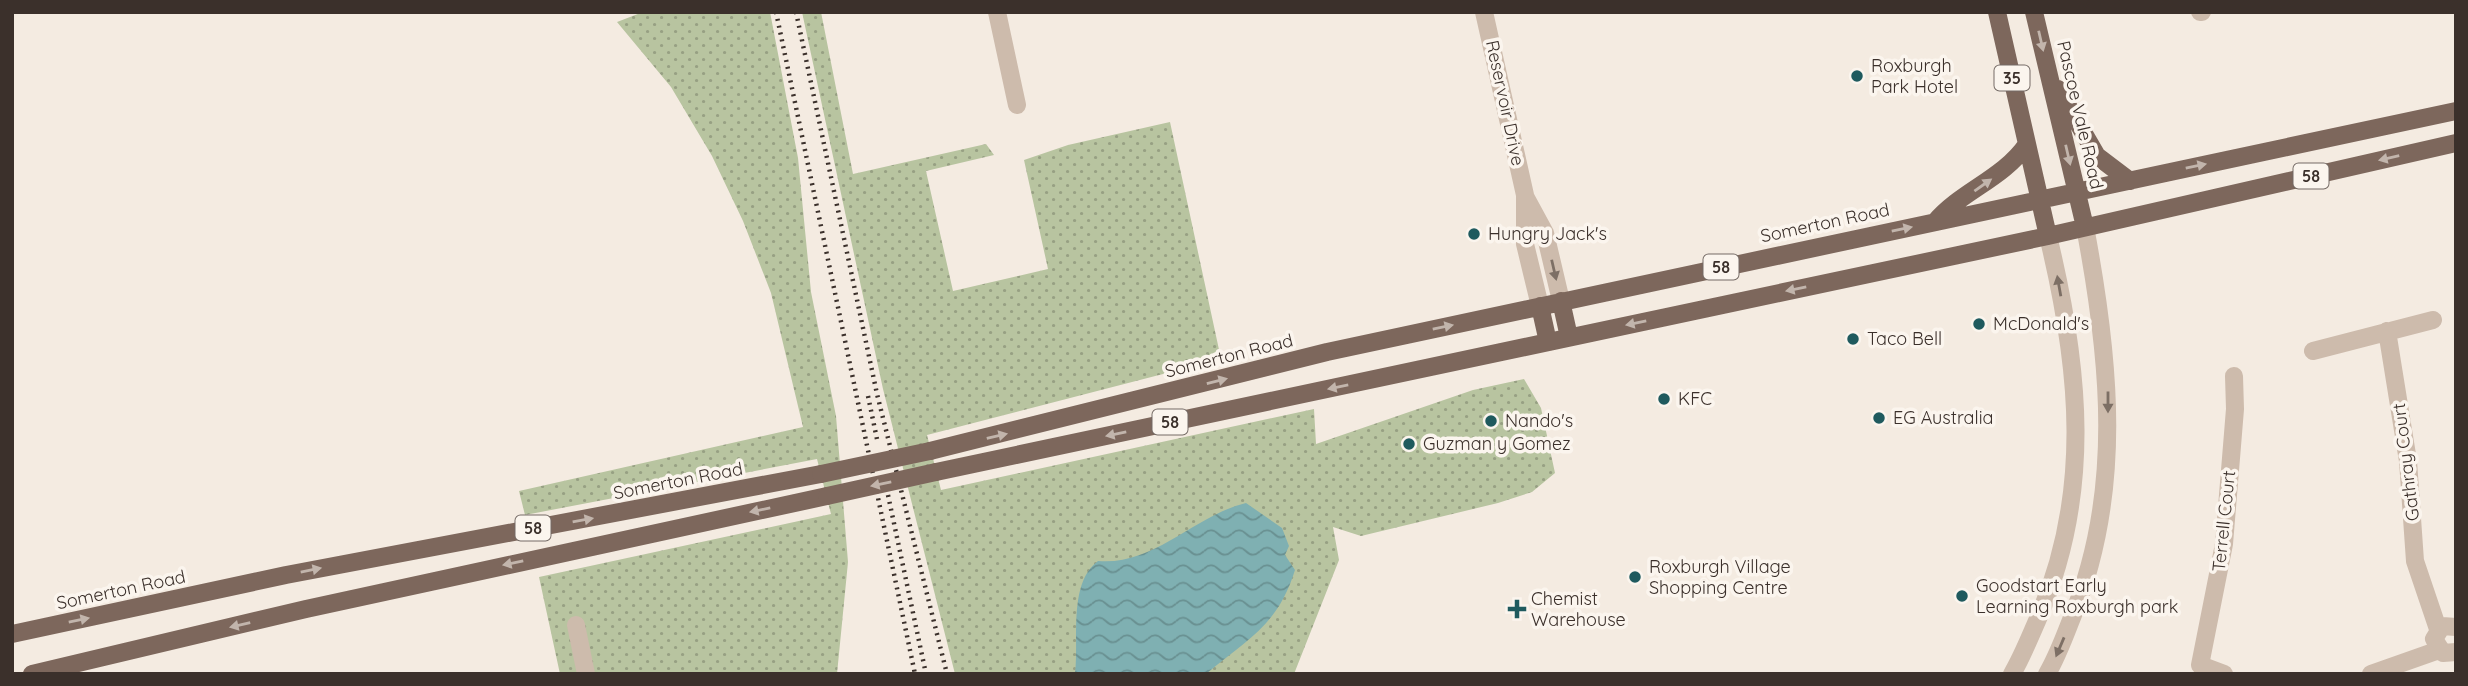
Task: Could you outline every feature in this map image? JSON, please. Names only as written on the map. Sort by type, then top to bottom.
[{"type":"main road","name":"35","points":[[1997,12],[2048,236]]},
{"type":"main road","name":"Pascoe Vale Road","points":[[2034,12],[2085,227]]},
{"type":"main road","points":[[2048,71],[2097,156],[2130,181]]},
{"type":"main road","name":"Somerton Road","points":[[12,634],[310,570],[930,451],[1327,352],[2456,111]]},
{"type":"main road","name":"58","points":[[32,674],[360,597],[2048,236],[2456,143]]},
{"type":"main road","points":[[1935,222],[1948,207],[2004,170],[2027,144]]},
{"type":"main road","points":[[1562,301],[1569,337]]},
{"type":"main road","points":[[1540,306],[1548,342]]},
{"type":"street","points":[[997,12],[1017,104]]},
{"type":"street","name":"Reservoir Drive","points":[[1484,12],[1525,195],[1525,244],[1540,306]]},
{"type":"street","name":"Reservoir Drive","points":[[1525,195],[1545,233],[1562,301]]},
{"type":"street","points":[[2047,674],[2083,591],[2099,527],[2108,465],[2109,388],[2085,227]]},
{"type":"street","points":[[2012,674],[2051,590],[2068,523],[2077,456],[2073,364],[2048,236]]},
{"type":"street","points":[[2313,351],[2433,320]]},
{"type":"street","name":"Gathray Court","points":[[2387,331],[2408,461],[2415,561],[2448,636]]},
{"type":"street","name":"Terrell Court","points":[[2224,674],[2200,664],[2224,544],[2235,409],[2234,376]]},
{"type":"street","points":[[576,625],[586,674]]},
{"type":"street","points":[[2371,674],[2402,662],[2448,636],[2456,667]]},
{"type":"green space","points":[[643,12],[770,12],[798,158],[811,292],[836,416],[848,562],[837,674],[560,674],[539,577],[831,514],[817,459],[525,515],[519,491],[803,427],[771,293],[743,221],[712,156],[671,87],[617,22]]},
{"type":"green space","points":[[802,12],[821,12],[853,174],[986,144],[994,155],[926,171],[953,291],[1048,269],[1024,160],[1068,145],[1170,122],[1221,359],[927,435],[941,490],[1314,409],[1316,444],[1473,390],[1524,379],[1541,408],[1555,473],[1532,492],[1498,503],[1361,536],[1333,527],[1339,560],[1294,674],[955,674],[883,389]]},
{"type":"water","points":[[1246,503],[1282,528],[1289,546],[1285,555],[1295,570],[1279,605],[1260,630],[1206,674],[1075,674],[1079,597],[1082,583],[1098,561],[1138,556],[1227,509]]},
{"type":"railway","points":[[776,12],[915,674]]},
{"type":"railway","points":[[796,12],[877,394],[947,674]]},
{"type":"railway","points":[[868,396],[878,444]]},
{"type":"railway","points":[[888,495],[926,674]]},
{"type":"place","name":"Roxburgh Park Hotel","points":[[1857,76]]},
{"type":"place","name":"Hungry Jack's","points":[[1474,234]]},
{"type":"place","name":"McDonald's","points":[[1979,324]]},
{"type":"place","name":"Taco Bell","points":[[1853,339]]},
{"type":"place","name":"KFC","points":[[1664,399]]},
{"type":"place","name":"EG Australia","points":[[1879,418]]},
{"type":"place","name":"Nando's","points":[[1491,421]]},
{"type":"place","name":"Guzman y Gomez","points":[[1409,444]]},
{"type":"place","name":"Roxburgh Village Shopping Centre","points":[[1635,577]]},
{"type":"place","name":"Goodstart Early Learning Roxburgh park","points":[[1962,596]]},
{"type":"place","name":"Chemist Warehouse","points":[[1517,609]]}]
